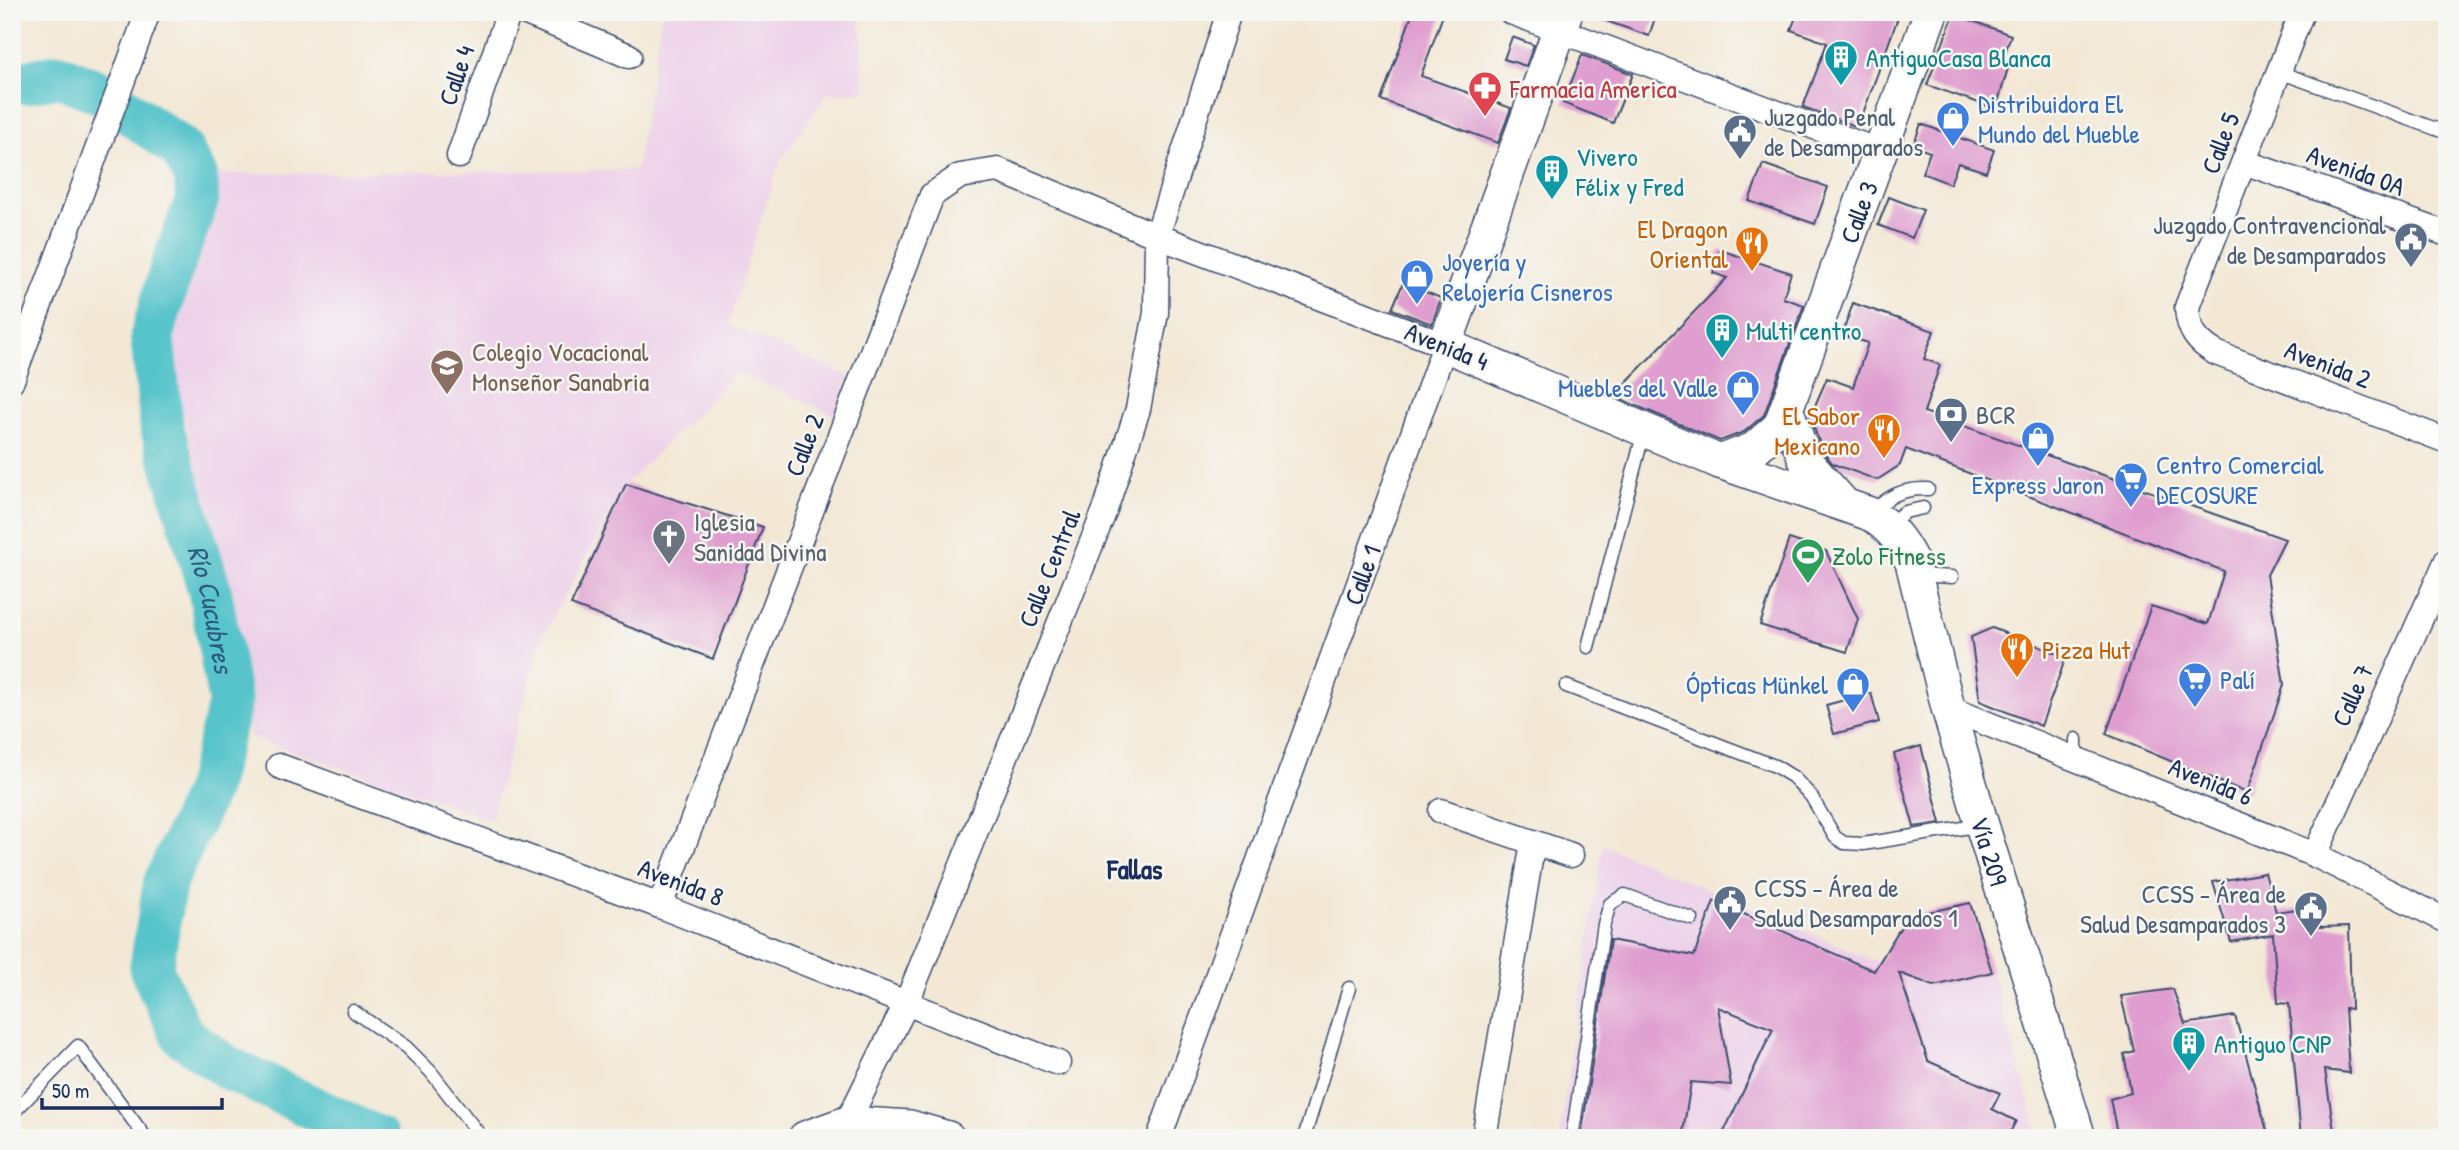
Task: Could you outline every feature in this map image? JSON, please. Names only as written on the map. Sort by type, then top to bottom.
[{"type":"main road","name":"Calle 3","points":[[1720,462],[1738,457],[1768,440],[1787,411],[1878,151],[1931,12]]},
{"type":"main road","name":"Calle 1","points":[[1445,345],[1563,21]]},
{"type":"main road","name":"Avenida 4","points":[[1445,345],[1645,427],[1720,462],[1868,515]]},
{"type":"main road","points":[[1787,411],[1806,462],[1868,515],[1913,568]]},
{"type":"main road","name":"Vía 209","points":[[1913,568],[1928,610],[1948,708],[1982,825],[2079,1138]]},
{"type":"main road","points":[[805,1138],[847,1123],[910,1127],[948,1138]]},
{"type":"street","points":[[12,380],[148,12]]},
{"type":"street","name":"Calle 4","points":[[459,156],[509,12]]},
{"type":"street","points":[[524,12],[629,56]]},
{"type":"street","name":"Calle Central","points":[[847,1123],[908,1002],[1105,510],[1138,409],[1156,313],[1157,236],[1229,12]]},
{"type":"street","points":[[1511,12],[1563,21],[1878,151]]},
{"type":"street","name":"Calle 5","points":[[2193,335],[2187,307],[2302,12]]},
{"type":"street","name":"Avenida 0A","points":[[2244,162],[2447,234]]},
{"type":"street","name":"Avenida 4","points":[[960,176],[998,170],[1157,236],[1445,345]]},
{"type":"street","name":"Calle 2","points":[[660,906],[932,195],[960,176]]},
{"type":"street","name":"Avenida 2","points":[[2193,335],[2216,353],[2447,441]]},
{"type":"street","name":"Calle 1","points":[[1159,1138],[1445,345]]},
{"type":"street","name":"Calle 7","points":[[2315,855],[2447,560]]},
{"type":"street","name":"Avenida 6","points":[[1948,708],[2081,749],[2315,855],[2447,921]]},
{"type":"street","name":"Avenida 8","points":[[279,766],[660,906],[1058,1063]]},
{"type":"street","points":[[1441,811],[1571,855]]},
{"type":"street","points":[[1484,1138],[1533,842]]},
{"type":"lane","points":[[2279,72],[2447,133]]},
{"type":"lane","points":[[1588,648],[1645,427]]},
{"type":"lane","points":[[1868,515],[1889,495],[1911,488],[1928,489]]},
{"type":"lane","points":[[1868,515],[1923,508]]},
{"type":"lane","points":[[1913,568],[1952,577]]},
{"type":"lane","points":[[1566,686],[1775,766],[1793,777],[1811,796],[1835,838],[1844,843],[1863,844],[1982,825]]},
{"type":"lane","points":[[1572,1138],[1604,924],[1610,904],[1625,895],[1636,897],[1692,919]]},
{"type":"lane","points":[[1304,1138],[1349,988]]},
{"type":"lane","points":[[353,1011],[406,1047],[431,1072],[482,1138]]},
{"type":"lane","points":[[12,1114],[78,1046],[146,1138]]},
{"type":"shaded area","name":"Colegio Vocacional Monseñor Sanabria","points":[[662,12],[860,12],[865,92],[828,93],[779,163],[728,325],[849,376],[837,416],[737,372],[626,484],[542,637],[491,819],[251,737],[168,338],[180,284],[214,174],[636,170]]},
{"type":"shaded area","points":[[1603,845],[1934,986],[1992,972],[2039,1138],[1559,1138]]},
{"type":"building","points":[[1413,12],[1444,12],[1421,76],[1511,108],[1498,143],[1381,100]]},
{"type":"building","points":[[1589,12],[1657,12],[1649,36],[1589,15]]},
{"type":"building","points":[[1798,12],[1900,12],[1858,127],[1803,107],[1827,43],[1791,30]]},
{"type":"building","points":[[1954,14],[2011,35],[2001,65],[2008,68],[1996,109],[1927,85]]},
{"type":"building","points":[[1512,37],[1534,45],[1526,66],[1504,59]]},
{"type":"building","points":[[1582,55],[1633,74],[1613,123],[1563,103]]},
{"type":"building","name":"Distribuidora El Mundo del Mueble","points":[[1921,124],[1994,150],[1986,172],[1958,163],[1950,184],[1922,173],[1930,152],[1913,146]]},
{"type":"building","points":[[1763,164],[1828,187],[1815,224],[1749,201]]},
{"type":"building","points":[[1889,197],[1923,210],[1912,238],[1878,225]]},
{"type":"building","name":"Multi centro","points":[[1720,250],[1791,273],[1783,298],[1804,305],[1764,415],[1744,432],[1720,441],[1613,396],[1727,278],[1713,273]]},
{"type":"building","name":"Joyería y Relojería Cisneros","points":[[1403,283],[1441,298],[1432,324],[1392,309]]},
{"type":"building","points":[[1853,303],[1934,331],[1924,359],[1940,365],[1924,412],[2285,539],[2267,575],[2284,685],[2247,793],[2106,734],[2151,606],[2208,624],[2224,571],[1906,449],[1900,465],[1877,480],[1833,464],[1823,452],[1810,417],[1827,378],[1853,387],[1868,343],[1842,335]]},
{"type":"building","name":"Iglesia Sanidad Divina","points":[[626,484],[763,527],[713,659],[571,605]]},
{"type":"building","name":"Zolo Fitness","points":[[1789,539],[1826,551],[1858,619],[1847,652],[1760,625]]},
{"type":"building","name":"Pizza Hut","points":[[1992,628],[2066,657],[2041,726],[1980,701],[1971,637]]},
{"type":"building","name":"Ópticas Münkel","points":[[1871,693],[1879,722],[1834,734],[1826,705]]},
{"type":"building","points":[[1921,746],[1941,823],[1914,827],[1894,754]]},
{"type":"building","name":"CCSS - Área de Salud Desamparados 3","points":[[2265,873],[2276,912],[2319,906],[2320,927],[2349,926],[2351,1009],[2345,1008],[2349,1073],[2325,1070],[2335,1138],[2301,1138],[2289,1004],[2278,1003],[2273,934],[2231,942],[2213,882]]},
{"type":"building","points":[[1714,901],[1874,971],[1907,917],[1970,903],[1992,972],[1934,986],[1899,973],[1928,1061],[2000,1093],[1992,1109],[2016,1121],[2007,1138],[1721,1138],[1773,1029],[1718,1007],[1731,1085],[1691,1082],[1682,1138],[1581,1138],[1610,940],[1694,956]]},
{"type":"building","name":"Antiguo CNP","points":[[2173,989],[2185,1024],[2235,1016],[2269,1138],[2118,1138],[2110,1099],[2131,1093],[2124,1054],[2134,1051],[2121,996]]},
{"type":"waterway","name":"Río Cucubres","points":[[12,79],[26,82],[58,75],[104,94],[181,149],[196,176],[197,200],[171,270],[152,336],[162,428],[210,592],[230,703],[207,790],[165,883],[151,969],[183,1036],[228,1068],[377,1138]]},
{"type":"place","name":"AntiguoCasa Blanca","points":[[1841,87]]},
{"type":"place","name":"Farmacia America","points":[[1485,118]]},
{"type":"place","name":"Distribuidora El Mundo del Mueble","points":[[1953,148]]},
{"type":"place","name":"Juzgado Penal de Desamparados","points":[[1740,161]]},
{"type":"place","name":"Vivero Félix y Fred","points":[[1552,201]]},
{"type":"place","name":"Juzgado Contravencional de Desamparados","points":[[2411,269]]},
{"type":"place","name":"El Dragon Oriental","points":[[1752,273]]},
{"type":"place","name":"Joyería y Relojería Cisneros","points":[[1417,306]]},
{"type":"place","name":"Multi centro","points":[[1722,360]]},
{"type":"place","name":"Colegio Vocacional Monseñor Sanabria","points":[[447,396]]},
{"type":"place","name":"Muebles del Valle","points":[[1743,417]]},
{"type":"place","name":"BCR","points":[[1951,444]]},
{"type":"place","name":"El Sabor Mexicano","points":[[1884,460]]},
{"type":"place","name":"Express Jaron","points":[[2038,468]]},
{"type":"place","name":"Centro Comercial DECOSURE","points":[[2131,509]]},
{"type":"place","name":"Iglesia Sanidad Divina","points":[[669,566]]},
{"type":"place","name":"Zolo Fitness","points":[[1808,585]]},
{"type":"place","name":"Pizza Hut","points":[[2017,679]]},
{"type":"place","name":"Palí","points":[[2195,709]]},
{"type":"place","name":"Ópticas Münkel","points":[[1853,714]]},
{"type":"place","name":"CCSS - Área de Salud Desamparados 1","points":[[1730,932]]},
{"type":"place","name":"CCSS - Área de Salud Desamparados 3","points":[[2311,938]]},
{"type":"place","name":"Antiguo CNP","points":[[2189,1073]]},
{"type":"district","name":"Fallas","points":[[1135,869]]}]
